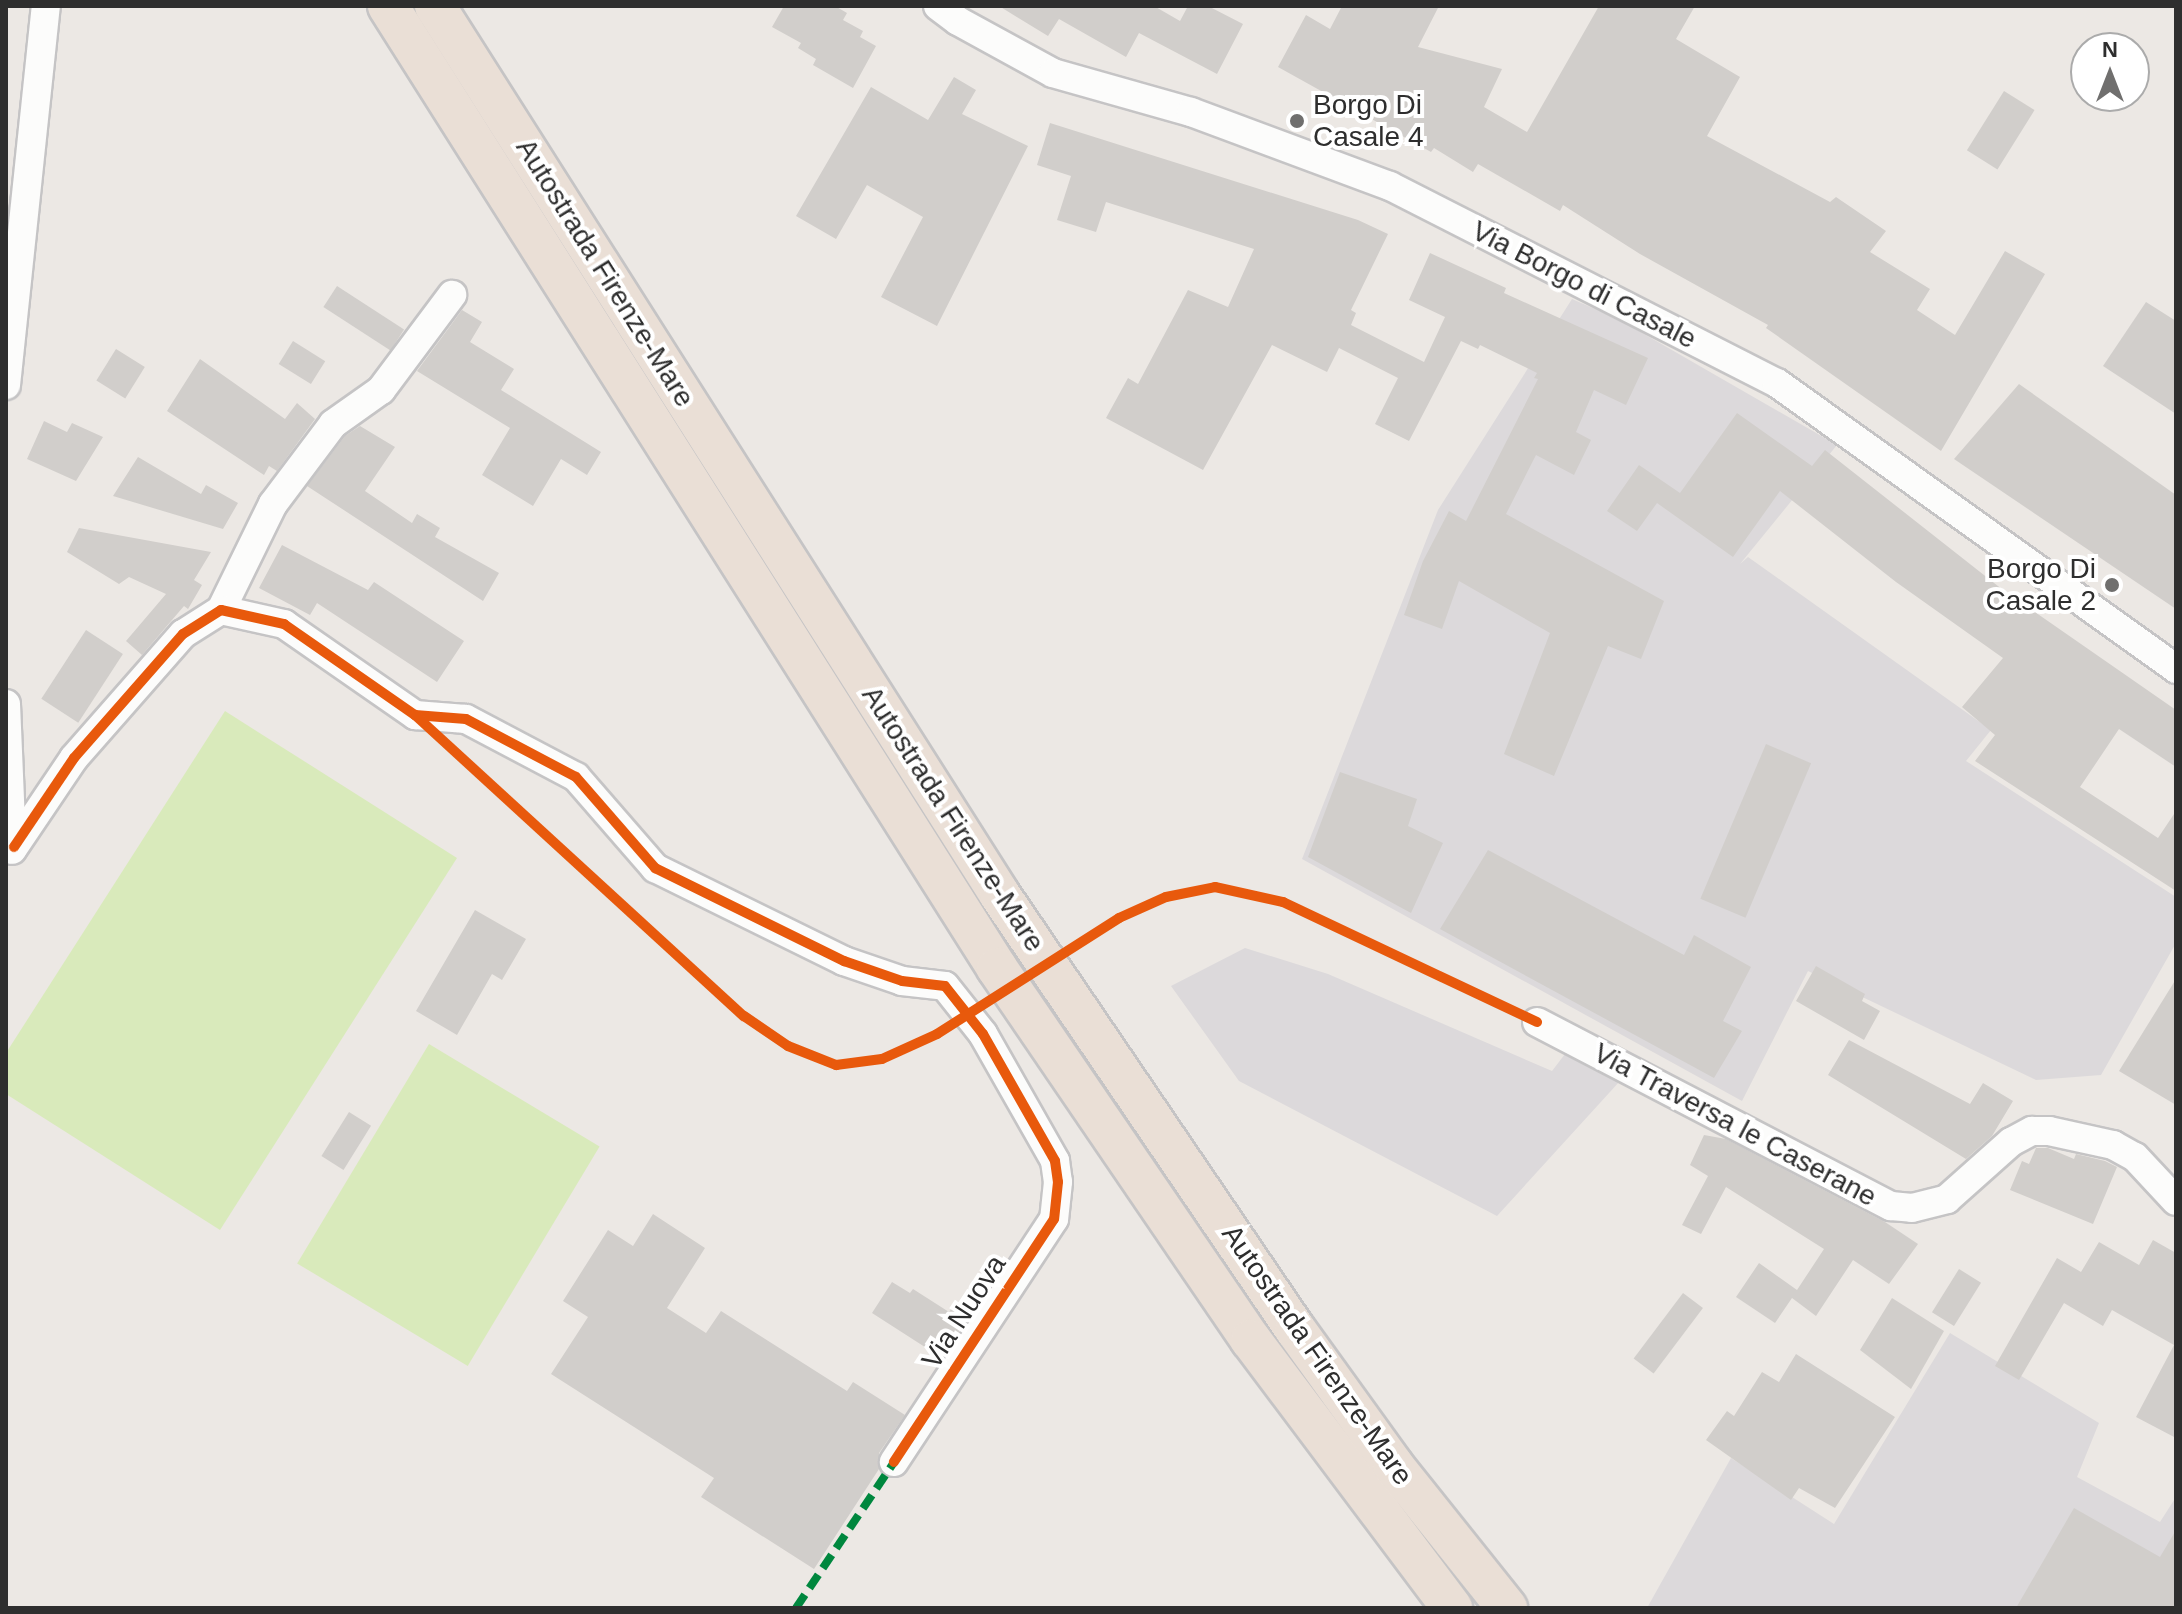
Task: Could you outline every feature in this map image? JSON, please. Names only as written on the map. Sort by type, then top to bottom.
[{"type":"highway","name":"Autostrada Firenze-Mare","points":[[388,6],[997,968],[1251,1340],[1452,1608]]},
{"type":"highway","name":"Autostrada Firenze-Mare","points":[[435,6],[1008,908],[1295,1329],[1393,1465],[1507,1608]]},
{"type":"street","points":[[6,385],[46,6]]},
{"type":"street","name":"Via Borgo di Casale","points":[[938,6],[958,21],[1053,73],[1191,112],[1390,186],[1777,383],[1984,535],[2176,669]]},
{"type":"street","points":[[10,854],[74,758],[183,634],[221,610],[273,504],[333,424],[381,390],[452,295]]},
{"type":"street","name":"Via Nuova","points":[[221,610],[284,624],[415,715],[466,719],[576,777],[655,868],[844,961],[902,981],[945,986],[983,1034],[1055,1161],[1058,1182],[1054,1219],[894,1462]]},
{"type":"street","points":[[6,704],[10,854]]},
{"type":"street","name":"Via Traversa le Caserane","points":[[1537,1022],[1891,1206],[1912,1208],[1947,1199],[2011,1142],[2032,1131],[2049,1131],[2113,1145],[2135,1157],[2176,1201]]},
{"type":"shaded area","points":[[1572,299],[1618,319],[1837,445],[1740,564],[1748,557],[1991,730],[1966,761],[2176,897],[2176,943],[2101,1075],[2036,1080],[1808,971],[1742,1101],[1302,859],[1438,510]]},
{"type":"shaded area","points":[[1245,948],[1328,974],[1552,1071],[1575,1041],[1630,1070],[1497,1216],[1239,1081],[1171,986]]},
{"type":"shaded area","points":[[1950,1333],[2099,1423],[2077,1477],[2160,1522],[2176,1497],[2176,1608],[1647,1608],[1731,1458],[1834,1524]]},
{"type":"green space","points":[[225,711],[457,858],[220,1230],[6,1094],[6,1053]]},
{"type":"green space","points":[[429,1044],[600,1146],[468,1366],[297,1263]]},
{"type":"building","points":[[784,6],[835,6],[847,13],[843,20],[863,31],[860,37],[876,46],[853,88],[813,65],[816,59],[798,48],[801,43],[772,27]]},
{"type":"building","points":[[999,6],[1154,6],[1180,21],[1188,6],[1208,6],[1243,24],[1217,74],[1139,33],[1126,57],[1059,19],[1048,36]]},
{"type":"building","points":[[1342,6],[1439,6],[1418,47],[1502,69],[1484,107],[1527,132],[1599,6],[1695,6],[1676,39],[1740,77],[1707,136],[1830,202],[1836,197],[1886,231],[1870,252],[1930,289],[1917,310],[1955,335],[2005,251],[2045,274],[1941,451],[1766,328],[1768,325],[1640,254],[1563,205],[1560,211],[1478,164],[1473,172],[1434,148],[1431,152],[1278,67],[1306,15],[1330,29]]},
{"type":"building","points":[[954,77],[976,90],[962,114],[1028,146],[937,326],[881,297],[923,217],[867,185],[836,239],[796,216],[871,87],[928,120]]},
{"type":"building","points":[[2004,91],[2035,110],[1997,169],[1967,150]]},
{"type":"building","points":[[1050,123],[1358,220],[1388,234],[1351,310],[1356,313],[1351,325],[1424,362],[1445,317],[1409,300],[1430,253],[1506,288],[1504,293],[1648,358],[1626,405],[1594,390],[1576,432],[1591,440],[1574,475],[1536,455],[1506,514],[1664,601],[1641,659],[1608,646],[1554,776],[1504,754],[1550,633],[1459,581],[1442,629],[1404,615],[1423,561],[1449,511],[1466,521],[1538,379],[1534,378],[1537,373],[1480,345],[1478,349],[1461,341],[1409,441],[1375,424],[1398,378],[1339,348],[1327,372],[1272,345],[1203,470],[1106,418],[1128,378],[1138,384],[1188,290],[1228,307],[1254,249],[1106,202],[1096,232],[1057,220],[1071,176],[1037,165]]},
{"type":"building","points":[[337,286],[404,330],[390,351],[323,307]]},
{"type":"building","points":[[2146,302],[2176,321],[2176,414],[2103,366]]},
{"type":"building","points":[[462,310],[482,322],[470,342],[514,369],[501,390],[601,452],[587,475],[561,459],[533,506],[482,475],[510,428],[417,371]]},
{"type":"building","points":[[293,341],[325,361],[311,384],[279,364]]},
{"type":"building","points":[[116,349],[145,367],[125,398],[96,380]]},
{"type":"building","points":[[200,359],[285,419],[297,403],[315,419],[277,471],[269,466],[264,475],[167,411]]},
{"type":"building","points":[[2019,384],[2176,495],[2176,609],[1954,459]]},
{"type":"building","points":[[1737,413],[1812,466],[1825,450],[2003,590],[2176,710],[2176,767],[2119,729],[2080,787],[2158,838],[2176,811],[2176,891],[1975,761],[1995,735],[1962,707],[2003,658],[1896,582],[1780,491],[1733,557],[1657,503],[1637,531],[1607,511],[1639,465],[1680,493]]},
{"type":"building","points":[[44,421],[67,432],[72,423],[103,437],[76,481],[27,459]]},
{"type":"building","points":[[360,426],[395,447],[365,491],[412,523],[417,514],[440,528],[435,537],[499,573],[483,601],[307,486],[345,436]]},
{"type":"building","points":[[138,457],[201,494],[206,485],[238,503],[223,529],[113,496]]},
{"type":"building","points":[[79,528],[211,552],[194,580],[202,585],[188,609],[184,606],[142,655],[126,641],[166,594],[129,577],[119,584],[67,552]]},
{"type":"building","points":[[282,545],[368,590],[374,582],[464,641],[437,682],[317,603],[310,615],[259,588]]},
{"type":"building","points":[[86,630],[123,654],[78,723],[41,699]]},
{"type":"building","points":[[1766,744],[1811,763],[1745,918],[1700,899]]},
{"type":"building","points":[[1340,772],[1417,799],[1408,826],[1443,843],[1411,913],[1308,857]]},
{"type":"building","points":[[1488,850],[1684,955],[1694,935],[1751,967],[1723,1021],[1742,1031],[1714,1078],[1440,929]]},
{"type":"building","points":[[475,910],[526,939],[502,980],[492,974],[457,1035],[416,1011]]},
{"type":"building","points":[[1816,966],[1865,994],[1862,1001],[1880,1011],[1864,1040],[1796,1001]]},
{"type":"building","points":[[2176,979],[2176,1105],[2119,1071]]},
{"type":"building","points":[[1849,1040],[1970,1104],[1983,1083],[2013,1101],[1992,1136],[1966,1159],[1828,1075]]},
{"type":"building","points":[[349,1112],[371,1126],[343,1170],[321,1156]]},
{"type":"building","points":[[1704,1135],[1726,1139],[1885,1222],[1918,1244],[1889,1284],[1853,1260],[1816,1316],[1792,1298],[1775,1323],[1736,1297],[1759,1263],[1797,1290],[1824,1249],[1726,1187],[1701,1234],[1682,1225],[1708,1176],[1690,1165]]},
{"type":"building","points":[[2036,1148],[2048,1148],[2074,1159],[2076,1154],[2117,1167],[2093,1224],[2010,1190],[2022,1161],[2029,1164]]},
{"type":"building","points":[[653,1214],[705,1248],[667,1308],[706,1333],[721,1311],[847,1391],[853,1382],[905,1415],[879,1453],[879,1469],[814,1569],[701,1497],[714,1478],[551,1374],[588,1317],[563,1301],[608,1230],[633,1246]]},
{"type":"building","points":[[2153,1240],[2176,1253],[2176,1438],[2136,1417],[2174,1345],[2112,1310],[2103,1326],[2064,1303],[2019,1380],[1995,1366],[2057,1258],[2081,1272],[2099,1242],[2139,1265]]},
{"type":"building","points":[[1959,1269],[1981,1283],[1954,1326],[1932,1312]]},
{"type":"building","points":[[892,1282],[910,1293],[913,1289],[949,1312],[957,1301],[973,1311],[942,1358],[872,1313]]},
{"type":"building","points":[[1683,1293],[1703,1308],[1654,1374],[1634,1358]]},
{"type":"building","points":[[1892,1298],[1944,1331],[1911,1389],[1860,1350]]},
{"type":"building","points":[[1796,1354],[1895,1417],[1835,1508],[1799,1488],[1791,1500],[1706,1440],[1727,1411],[1734,1416],[1762,1372],[1779,1382]]},
{"type":"building","points":[[2074,1508],[2160,1557],[2176,1530],[2176,1608],[2016,1608]]},
{"type":"marked path","points":[[796,1608],[894,1462]]},
{"type":"cycle path","points":[[14,847],[74,758],[183,634],[221,610],[284,624],[415,715],[744,1016],[788,1046],[836,1065],[882,1059],[937,1034],[1119,918],[1166,897],[1215,887],[1283,902],[1537,1022]]},
{"type":"cycle path","points":[[415,715],[466,719],[576,777],[655,868],[844,961],[902,981],[945,986],[983,1034],[1055,1161],[1058,1182],[1054,1219],[894,1462]]},
{"type":"place","name":"Borgo Di Casale 4","points":[[1297,121]]},
{"type":"place","name":"Borgo Di Casale 2","points":[[2112,585]]}]
